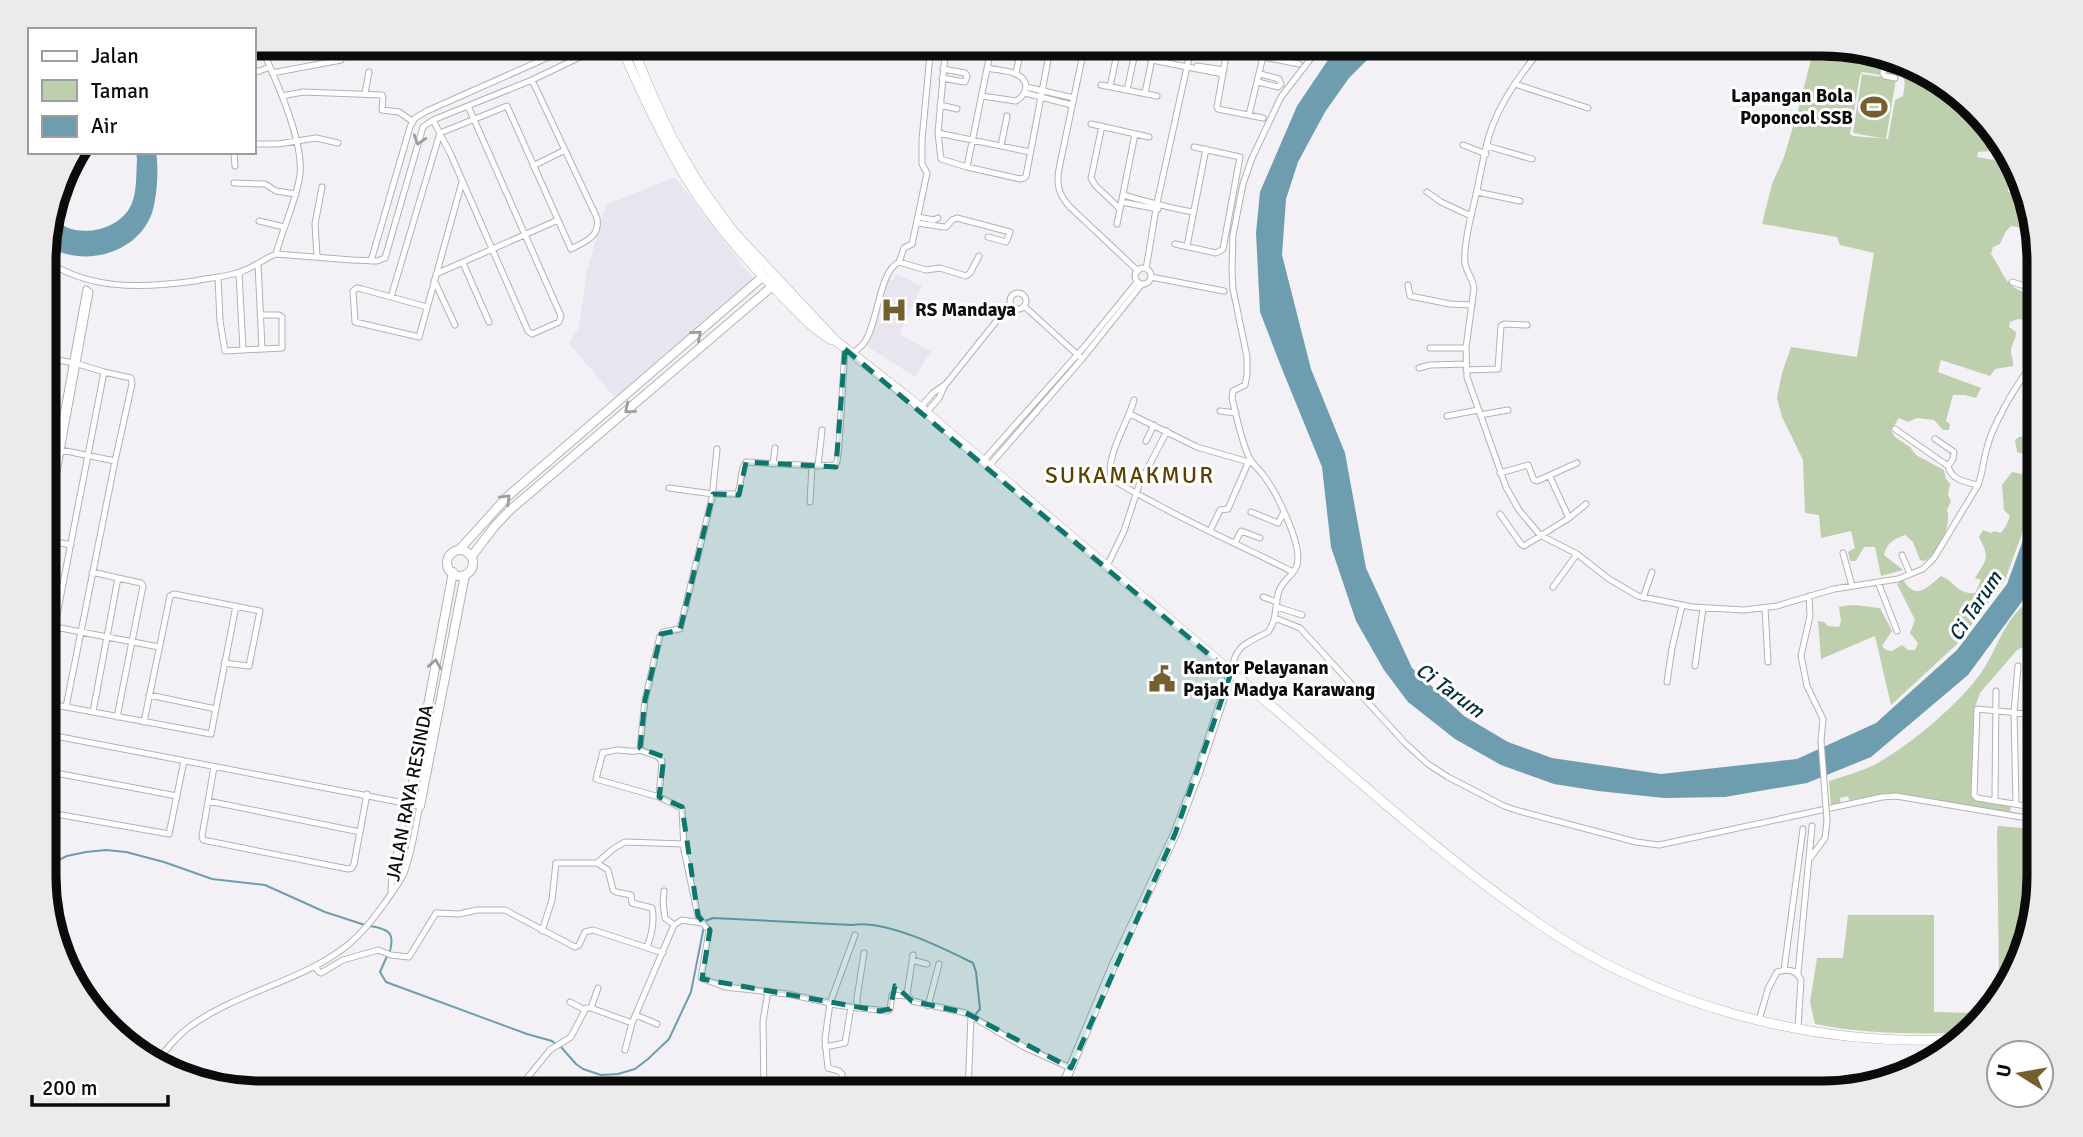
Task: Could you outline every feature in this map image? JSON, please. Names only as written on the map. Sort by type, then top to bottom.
[{"type":"main road","points":[[626,56],[686,178],[720,226],[776,284]]},
{"type":"main road","points":[[636,56],[663,119],[697,180],[732,230],[814,328],[836,341],[923,410],[1472,875],[1533,920],[1592,956],[1679,996],[1723,1011],[1798,1028],[1865,1038],[1945,1039]]},
{"type":"street","points":[[265,56],[282,96],[296,141],[300,170],[296,194],[276,254]]},
{"type":"street","points":[[256,73],[341,60],[341,56]]},
{"type":"street","points":[[371,261],[412,121],[427,111],[551,56]]},
{"type":"street","points":[[56,266],[88,280],[117,285],[158,286],[239,273],[276,254],[380,261],[387,254],[423,127],[433,120],[532,80],[582,56]]},
{"type":"street","points":[[899,262],[904,248],[912,244],[927,173],[922,164],[922,140],[930,56]]},
{"type":"street","points":[[945,56],[938,133],[941,159],[1024,178],[1049,56]]},
{"type":"street","points":[[967,167],[990,56]]},
{"type":"street","points":[[1016,74],[1019,56]]},
{"type":"street","points":[[1083,56],[1057,178],[1060,193],[1070,207],[1138,271]]},
{"type":"street","points":[[1110,87],[1116,56]]},
{"type":"street","points":[[1128,90],[1135,56]]},
{"type":"street","points":[[1145,93],[1153,56]]},
{"type":"street","points":[[1146,269],[1189,56]]},
{"type":"street","points":[[1226,56],[1218,109],[1263,118]]},
{"type":"street","points":[[1210,531],[1220,510],[1228,509],[1250,463],[1232,394],[1245,385],[1247,375],[1247,357],[1233,289],[1232,271],[1234,226],[1243,184],[1252,158],[1281,97],[1313,56]]},
{"type":"street","points":[[1536,56],[1515,84],[1495,121],[1471,216],[1465,261],[1474,282],[1466,348],[1468,383],[1500,473],[1520,510],[1540,535],[1577,554],[1609,579],[1643,598],[1682,606],[1731,610],[1765,608],[1852,586],[1898,579],[1930,564],[1934,558],[1978,485],[1987,448],[2002,411],[2027,372]]},
{"type":"street","points":[[1249,116],[1264,57],[1299,64]]},
{"type":"street","points":[[1152,59],[1223,72]]},
{"type":"street","points":[[1883,66],[1883,74],[1895,78]]},
{"type":"street","points":[[987,68],[1016,74],[1023,80],[1026,90]]},
{"type":"street","points":[[942,78],[965,82],[967,76],[965,73],[943,69]]},
{"type":"street","points":[[365,93],[369,72]]},
{"type":"street","points":[[1258,82],[1278,87],[1281,85],[1280,80],[1260,74]]},
{"type":"street","points":[[440,133],[507,106],[571,248],[593,238],[597,230],[597,218],[532,80]]},
{"type":"street","points":[[495,81],[501,93]]},
{"type":"street","points":[[1515,84],[1588,108]]},
{"type":"street","points":[[1101,85],[1157,96]]},
{"type":"street","points":[[982,96],[1016,101],[1026,90]]},
{"type":"street","points":[[1026,90],[1072,105]]},
{"type":"street","points":[[282,96],[307,92],[382,95],[382,110],[399,112],[412,121]]},
{"type":"street","points":[[1041,94],[1074,98]]},
{"type":"street","points":[[940,105],[957,109]]},
{"type":"street","points":[[433,120],[528,331],[532,334],[546,329],[559,322],[561,316],[468,106]]},
{"type":"street","points":[[1001,146],[1007,116]]},
{"type":"street","points":[[1091,124],[1149,137]]},
{"type":"street","points":[[1102,127],[1091,178],[1095,185],[1121,202],[1193,212]]},
{"type":"street","points":[[391,297],[440,133]]},
{"type":"street","points":[[938,133],[1030,152]]},
{"type":"street","points":[[1117,224],[1136,134]]},
{"type":"street","points":[[256,144],[273,145],[316,138],[338,143]]},
{"type":"street","points":[[1463,145],[1486,154]]},
{"type":"street","points":[[1488,146],[1532,159]]},
{"type":"street","points":[[1175,244],[1220,252],[1225,241],[1241,159],[1238,156],[1194,147]]},
{"type":"street","points":[[1187,246],[1206,149]]},
{"type":"street","points":[[534,166],[565,150]]},
{"type":"street","points":[[234,154],[235,166]]},
{"type":"street","points":[[234,183],[265,184],[276,191],[296,194]]},
{"type":"street","points":[[427,307],[354,289],[355,322],[419,337],[462,183]]},
{"type":"street","points":[[317,256],[315,224],[322,187]]},
{"type":"street","points":[[1427,192],[1471,216]]},
{"type":"street","points":[[1477,192],[1520,201]]},
{"type":"street","points":[[918,220],[938,218]]},
{"type":"street","points":[[918,220],[946,227],[952,219],[957,218],[1010,232],[1006,242],[988,237]]},
{"type":"street","points":[[435,277],[558,220]]},
{"type":"street","points":[[259,221],[284,227]]},
{"type":"street","points":[[669,488],[735,494],[739,492],[746,462],[829,467],[834,465],[837,462],[848,351],[866,340],[893,265],[899,262],[926,270],[940,268],[967,276],[979,256]]},
{"type":"street","points":[[463,262],[489,322]]},
{"type":"street","points":[[258,264],[262,349]]},
{"type":"street","points":[[1138,271],[1146,269]]},
{"type":"street","points":[[1146,269],[1152,277]]},
{"type":"street","points":[[1138,271],[1135,278],[1140,283],[1146,284],[1152,277]]},
{"type":"street","points":[[239,273],[243,351]]},
{"type":"street","points":[[218,277],[225,351],[282,348],[283,320],[279,315],[261,315]]},
{"type":"street","points":[[435,277],[455,325]]},
{"type":"street","points":[[1152,277],[1224,291]]},
{"type":"street","points":[[460,550],[507,497],[761,279]]},
{"type":"street","points":[[2012,282],[2027,287]]},
{"type":"street","points":[[986,464],[1080,357],[1140,283]]},
{"type":"street","points":[[472,556],[510,510],[776,284]]},
{"type":"street","points":[[1408,285],[1410,296],[1450,304],[1472,305]]},
{"type":"street","points":[[56,442],[76,363],[86,289],[90,292],[56,478]]},
{"type":"street","points":[[923,410],[939,398],[946,384],[1010,304],[1013,294],[1019,292],[1024,295],[1024,306]]},
{"type":"street","points":[[1010,304],[1016,309],[1024,306]]},
{"type":"street","points":[[1024,306],[1080,357]]},
{"type":"street","points":[[1419,368],[1430,365],[1498,369],[1502,324],[1527,325]]},
{"type":"street","points":[[1430,348],[1466,348]]},
{"type":"street","points":[[671,357],[679,366]]},
{"type":"street","points":[[56,360],[127,376],[132,382],[66,707]]},
{"type":"street","points":[[56,621],[104,372]]},
{"type":"street","points":[[923,410],[933,393],[946,384]]},
{"type":"street","points":[[1134,400],[1115,446],[1111,478],[1136,494],[1293,572]]},
{"type":"street","points":[[1131,410],[1141,411]]},
{"type":"street","points":[[1065,1081],[1114,964],[1175,834],[1239,648],[1245,642],[1268,632],[1275,618],[1282,585],[1297,566],[1298,554],[1292,531],[1266,477],[1250,463],[1206,451],[1154,425],[1131,410]]},
{"type":"street","points":[[1447,416],[1508,410]]},
{"type":"street","points":[[1220,411],[1236,413]]},
{"type":"street","points":[[1146,441],[1154,425]]},
{"type":"street","points":[[1895,429],[1948,466]]},
{"type":"street","points":[[810,502],[822,430]]},
{"type":"street","points":[[1108,566],[1148,465],[1167,431]]},
{"type":"street","points":[[1935,439],[1954,452],[1948,466],[1949,472],[1954,477],[1978,485]]},
{"type":"street","points":[[774,464],[775,448]]},
{"type":"street","points":[[641,750],[645,700],[660,636],[663,632],[681,628],[713,494],[717,449]]},
{"type":"street","points":[[61,450],[115,461]]},
{"type":"street","points":[[551,458],[559,468]]},
{"type":"street","points":[[1500,473],[1526,465],[1535,481],[1550,477],[1577,463]]},
{"type":"street","points":[[1550,477],[1569,518]]},
{"type":"street","points":[[1500,514],[1523,546],[1569,518],[1586,504]]},
{"type":"street","points":[[1251,512],[1278,523],[1284,512]]},
{"type":"street","points":[[1235,542],[1241,531],[1260,538]]},
{"type":"street","points":[[56,542],[71,545]]},
{"type":"street","points":[[460,550],[467,551],[472,556],[473,568],[465,575],[458,576],[447,566],[447,561],[452,552],[460,550]]},
{"type":"street","points":[[1843,553],[1852,586]]},
{"type":"street","points":[[1553,587],[1577,554]]},
{"type":"street","points":[[1093,555],[1108,559],[1114,556]]},
{"type":"street","points":[[1902,555],[1910,574]]},
{"type":"street","points":[[92,572],[141,583],[143,586],[117,716]]},
{"type":"street","name":"JALAN RAYA RESINDA","points":[[391,895],[392,873],[416,770],[453,572]]},
{"type":"street","points":[[1643,598],[1652,572]]},
{"type":"street","name":"JALAN RAYA RESINDA","points":[[391,895],[407,864],[465,575]]},
{"type":"street","points":[[93,712],[118,578]]},
{"type":"street","points":[[1878,582],[1897,631]]},
{"type":"street","points":[[144,722],[168,598],[172,594],[260,611],[249,667],[224,663]]},
{"type":"street","points":[[1809,596],[1810,616],[1801,656],[1807,686],[1823,719],[1821,741],[1827,821],[1825,838],[1809,860]]},
{"type":"street","points":[[1263,597],[1302,615]]},
{"type":"street","points":[[56,705],[211,734],[236,606]]},
{"type":"street","points":[[1667,682],[1671,648],[1682,606]]},
{"type":"street","points":[[1695,666],[1703,608]]},
{"type":"street","points":[[1765,608],[1768,662]]},
{"type":"street","points":[[1275,618],[1300,628],[1368,705],[1437,771],[1504,806],[1585,829],[1659,845],[1896,796],[2027,818]]},
{"type":"street","points":[[56,626],[159,647]]},
{"type":"street","points":[[2016,804],[2014,712],[2018,666]]},
{"type":"street","points":[[1995,800],[1996,691]]},
{"type":"street","points":[[149,695],[216,709]]},
{"type":"street","points":[[2027,713],[1979,709],[1976,711],[1974,795],[1977,798],[2027,806]]},
{"type":"street","points":[[56,736],[420,806]]},
{"type":"street","points":[[659,797],[662,761],[659,757],[641,750],[603,752],[596,779],[659,797],[682,808],[684,845],[698,916],[709,933],[702,979],[725,987],[768,991],[854,1008],[887,1011],[890,1009],[892,995],[908,996]]},
{"type":"street","points":[[56,814],[166,835],[170,831],[184,761]]},
{"type":"street","points":[[214,767],[202,836],[205,841],[348,869],[354,864],[367,794]]},
{"type":"street","points":[[56,773],[177,796]]},
{"type":"street","points":[[208,801],[360,832]]},
{"type":"street","points":[[1798,1028],[1802,990],[1798,973],[1812,826]]},
{"type":"street","points":[[1784,970],[1803,829]]},
{"type":"street","points":[[597,863],[625,842],[684,845]]},
{"type":"street","points":[[542,931],[552,900],[556,863],[597,863],[608,870],[613,890],[631,895],[632,903],[652,908],[654,921],[647,947]]},
{"type":"street","points":[[664,891],[665,918],[674,925]]},
{"type":"street","points":[[1794,891],[1806,891]]},
{"type":"street","points":[[162,1055],[172,1042],[212,1013],[315,967],[350,944],[391,895]]},
{"type":"street","points":[[315,967],[321,972],[343,960],[378,950],[409,957],[434,915],[439,912],[459,914],[477,910],[505,910],[575,947],[579,945],[585,932],[593,930],[663,953]]},
{"type":"street","points":[[625,1050],[632,1023],[674,925],[682,920],[705,925]]},
{"type":"street","points":[[842,1081],[839,1071],[828,1068],[825,1047],[830,1003],[855,935]]},
{"type":"street","points":[[825,1047],[843,1045],[846,1042],[864,953]]},
{"type":"street","points":[[927,964],[913,958],[908,996],[912,1001],[973,1017],[1024,1047],[1071,1068]]},
{"type":"street","points":[[928,1006],[939,964]]},
{"type":"street","points":[[1759,1020],[1768,989],[1777,972],[1784,970],[1798,973]]},
{"type":"street","points":[[525,1081],[550,1050],[574,1032],[597,988]]},
{"type":"street","points":[[764,1081],[763,1021],[768,991]]},
{"type":"street","points":[[570,1002],[632,1023]]},
{"type":"street","points":[[636,1015],[657,1024]]},
{"type":"street","points":[[969,1081],[973,1017]]},
{"type":"highlighted area","points":[[845,349],[1231,673],[1175,834],[1071,1068],[966,1013],[912,1001],[895,986],[890,1009],[880,1011],[702,979],[710,930],[698,916],[682,807],[659,797],[664,757],[640,748],[645,700],[661,634],[680,630],[713,494],[739,495],[746,462],[836,467]]},
{"type":"shaded area","points":[[675,177],[755,279],[615,398],[569,343],[579,327],[587,270],[606,205]]},
{"type":"shaded area","name":"RS Mandaya","points":[[896,274],[922,286],[899,334],[931,351],[915,377],[867,346],[887,279],[893,280]]},
{"type":"green space","points":[[1812,56],[1849,58],[1875,63],[1882,65],[1881,75],[1862,72],[1860,75],[1850,134],[1888,139],[1895,100],[1903,96],[1905,85],[1898,72],[1895,72],[1894,76],[1887,75],[1887,67],[1913,77],[1957,107],[1976,126],[1994,151],[1978,152],[1977,157],[2001,161],[2009,178],[2008,192],[2015,193],[2023,221],[2024,228],[2011,226],[2000,244],[1993,247],[1991,254],[2010,284],[2027,293],[2027,320],[2018,319],[2010,322],[2009,327],[2016,332],[2011,351],[2013,366],[1995,369],[1990,376],[1941,360],[1938,372],[1981,388],[1976,398],[1953,395],[1946,421],[1950,424],[1949,430],[1943,430],[1934,420],[1917,418],[1908,422],[1899,418],[1891,430],[1895,437],[1910,447],[1916,455],[1944,470],[1950,484],[1948,495],[1951,501],[1947,510],[1946,531],[1935,553],[1924,561],[1920,560],[1913,542],[1905,535],[1889,544],[1884,555],[1903,570],[1881,576],[1875,547],[1864,547],[1856,561],[1850,561],[1848,552],[1855,548],[1851,531],[1821,538],[1819,515],[1805,513],[1803,460],[1782,417],[1777,398],[1791,347],[1857,357],[1874,253],[1840,245],[1837,237],[1762,224],[1772,184],[1784,157]]},
{"type":"green space","points":[[1862,74],[1896,79],[1886,139],[1853,133]]},
{"type":"green space","points":[[2027,412],[2027,427],[2022,420]]},
{"type":"green space","points":[[2027,436],[2027,455],[2017,452],[2015,440]]},
{"type":"green space","points":[[2012,472],[2027,475],[2027,520],[2005,580],[1956,645],[1891,705],[1875,636],[1821,659],[1818,621],[1839,627],[1839,607],[1855,605],[1880,608],[1892,631],[1882,646],[1892,651],[1902,645],[1908,650],[1915,650],[1918,643],[1910,633],[1915,620],[1897,584],[1903,580],[1917,591],[1926,588],[1941,576],[1964,592],[1975,593],[1981,580],[1975,578],[1986,558],[1979,537],[1983,530],[2001,533],[2006,526],[2010,516],[2004,510],[2002,485]]},
{"type":"green space","points":[[2027,603],[2027,646],[2017,650],[1980,693],[1974,710],[1972,795],[2011,805],[2010,813],[1903,794],[1850,802],[1848,796],[1840,798],[1841,805],[1831,807],[1829,781],[1874,765],[1933,723],[1974,682],[2019,609]]},
{"type":"green space","points":[[1998,826],[2027,828],[2027,889],[2023,916],[2016,942],[1999,979],[1997,831]]},
{"type":"green space","points":[[1848,915],[1934,915],[1934,1012],[1974,1013],[1953,1033],[1870,1032],[1815,1024],[1810,1002],[1817,958],[1843,958]]},
{"type":"water","points":[[1331,56],[1371,56],[1349,78],[1325,112],[1298,162],[1286,199],[1282,255],[1311,369],[1345,453],[1366,568],[1412,668],[1464,716],[1508,742],[1552,758],[1661,774],[1797,759],[1876,723],[1957,650],[2007,584],[2027,529],[2027,595],[1968,675],[1871,757],[1807,783],[1725,797],[1664,798],[1554,784],[1501,765],[1455,739],[1408,702],[1384,670],[1356,621],[1331,547],[1322,467],[1260,312],[1256,233],[1260,192],[1297,106]]},
{"type":"water","points":[[136,154],[156,154],[155,199],[145,227],[121,248],[106,254],[74,256],[56,250],[60,223],[66,227],[84,231],[104,228],[121,218],[134,198]]},
{"type":"waterway","points":[[56,861],[86,852],[126,852],[212,879],[265,885],[325,912],[365,925]]},
{"type":"waterway","points":[[705,921],[713,918],[865,924],[897,930],[973,963],[980,1009],[975,1015]]},
{"type":"waterway","points":[[370,926],[389,932],[392,940],[390,951]]},
{"type":"waterway","points":[[561,1047],[583,1069],[601,1075],[635,1069],[648,1059],[669,1039],[691,992],[704,926]]},
{"type":"waterway","points":[[387,956],[380,972],[386,982],[556,1044]]},
{"type":"place","name":"Lapangan Bola Poponcol SSB","points":[[1874,107]]},
{"type":"place","name":"RS Mandaya","points":[[894,310]]},
{"type":"place","name":"Kantor Pelayanan Pajak Madya Karawang","points":[[1162,679]]},
{"type":"district","name":"SUKAMAKMUR","points":[[1130,475]]},
{"type":"water label","name":"Ci Tarum","points":[[1975,606]]},
{"type":"water label","name":"Ci Tarum","points":[[1450,690]]}]
